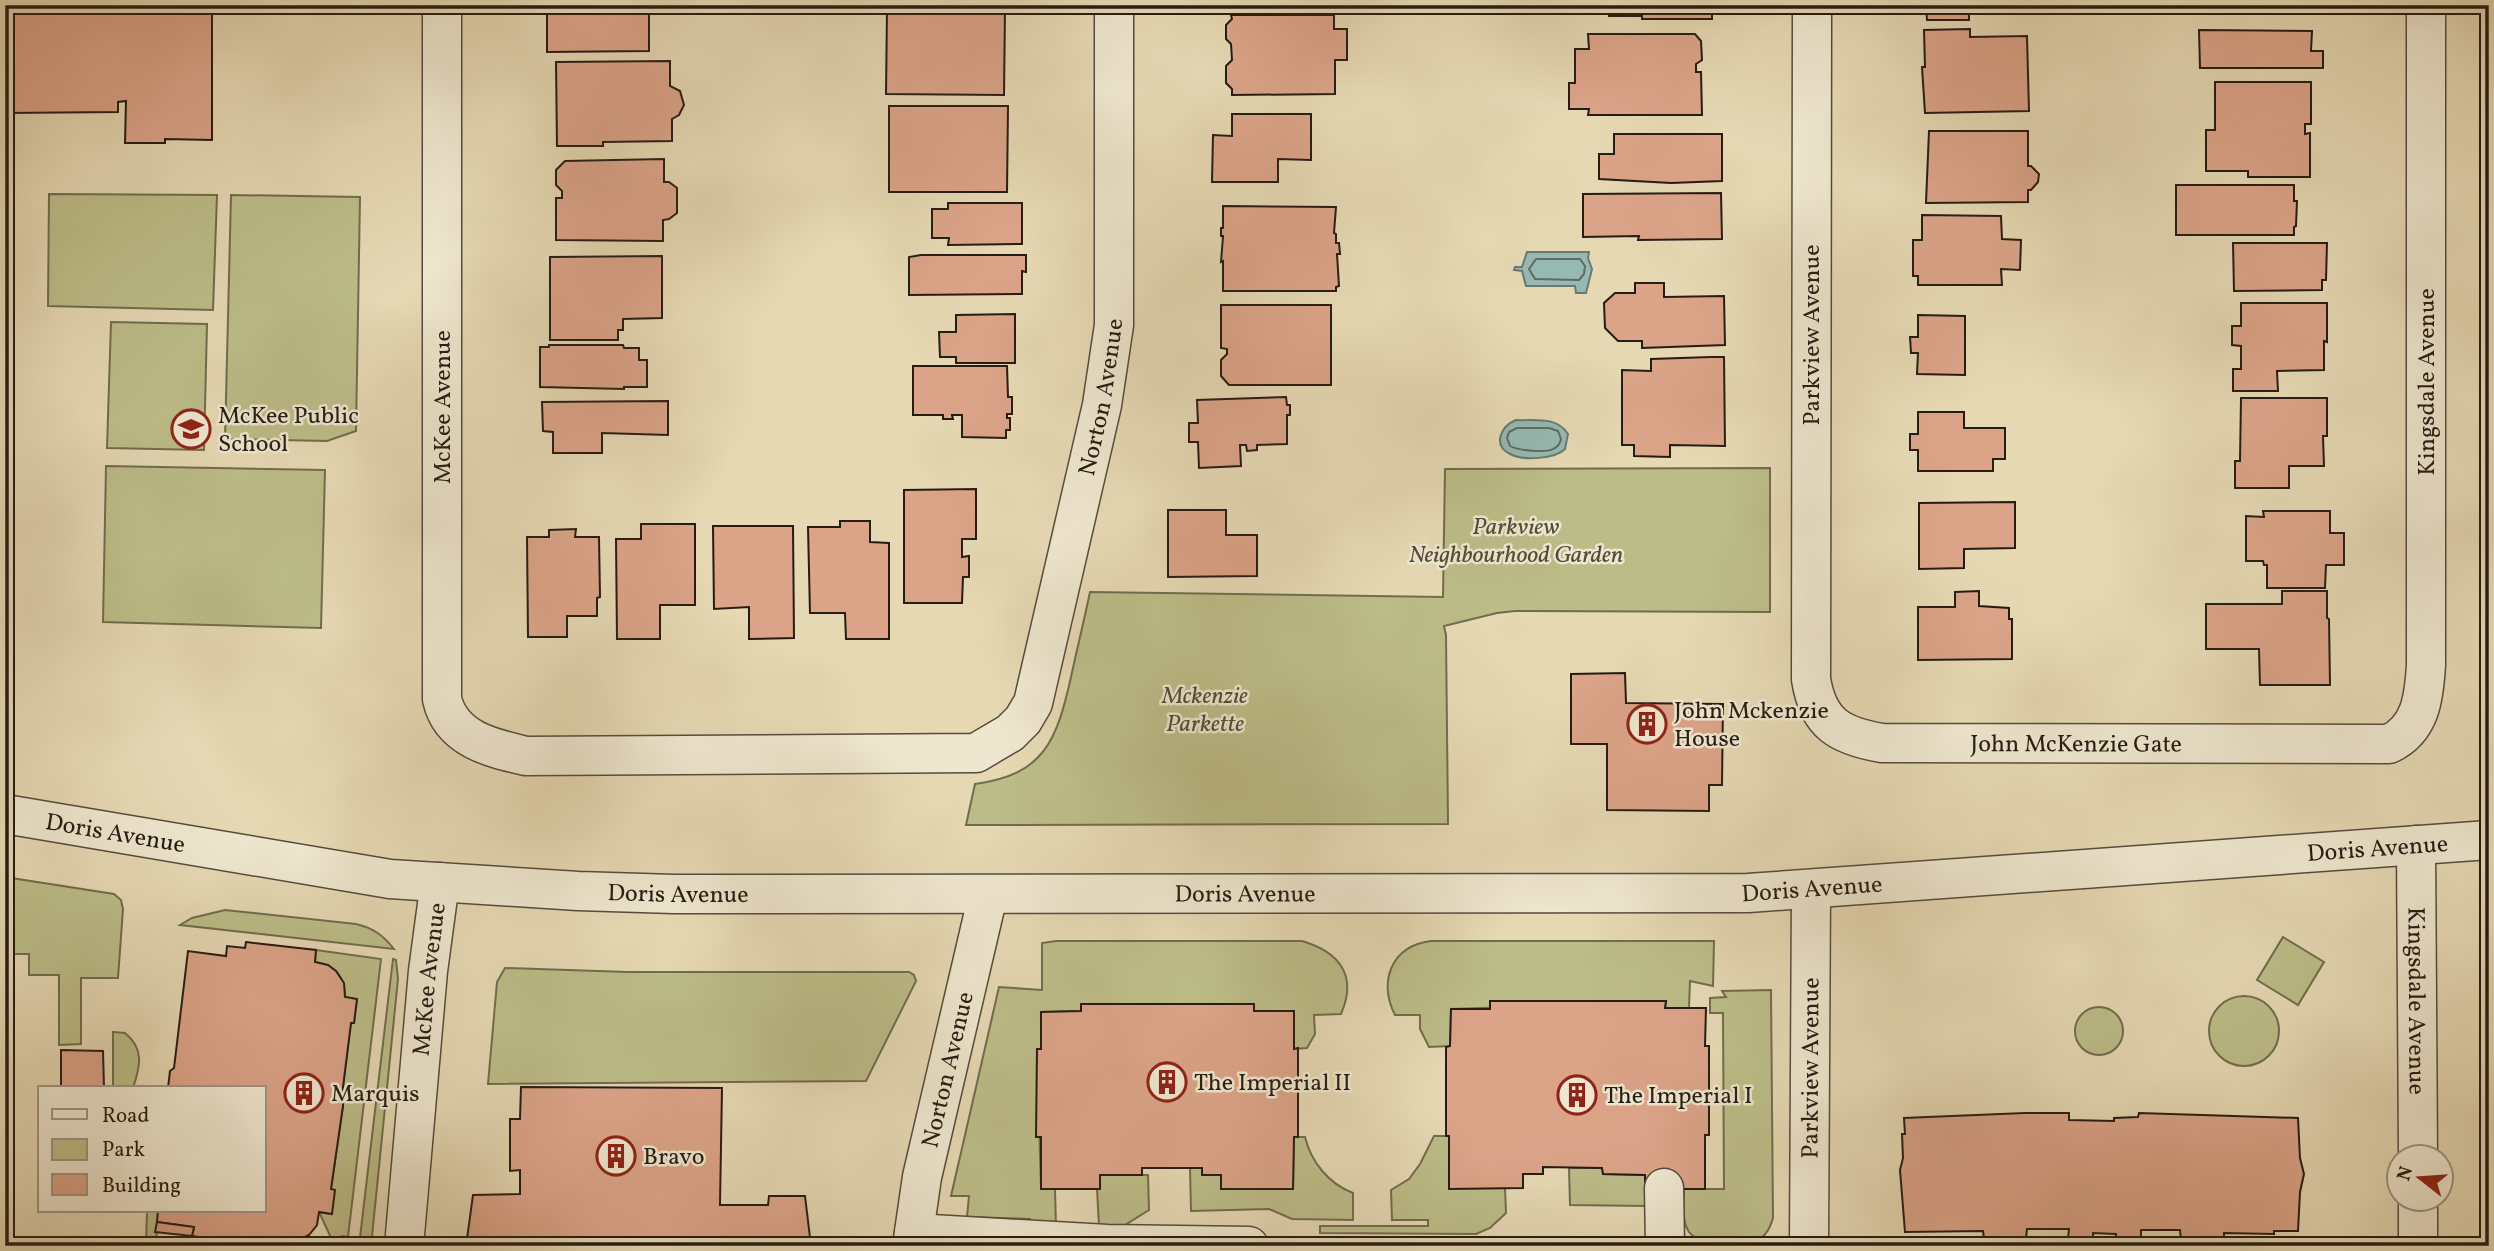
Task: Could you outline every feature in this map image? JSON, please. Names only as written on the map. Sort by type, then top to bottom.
[{"type":"street","name":"McKee Avenue","points":[[442,5],[442,699],[445,712],[453,724],[466,735],[502,751],[526,756],[975,753]]},
{"type":"street","name":"Norton Avenue","points":[[975,753],[1010,733],[1023,720],[1033,703],[1102,405],[1114,325],[1114,5]]},
{"type":"street","name":"Parkview Avenue","points":[[1811,666],[1812,5]]},
{"type":"street","name":"Kingsdale Avenue","points":[[2389,744],[2400,739],[2416,721],[2424,696],[2426,665],[2426,5]]},
{"type":"street","name":"John McKenzie Gate","points":[[1811,666],[1814,694],[1825,719],[1851,737],[1882,743],[2389,744]]},
{"type":"street","name":"Doris Avenue","points":[[5,814],[390,879],[674,894],[1673,895],[1811,890],[2489,840]]},
{"type":"street","name":"Kingsdale Avenue","points":[[2416,845],[2418,1142]]},
{"type":"street","name":"McKee Avenue","points":[[404,1246],[428,971],[440,882]]},
{"type":"street","name":"Parkview Avenue","points":[[1809,1246],[1811,890]]},
{"type":"street","name":"Norton Avenue","points":[[913,1240],[926,1158],[988,895]]},
{"type":"street","points":[[1664,1188],[1664,1246]]},
{"type":"street","points":[[2418,1212],[2418,1246]]},
{"type":"street","points":[[913,1240],[1249,1246]]},
{"type":"green space","points":[[49,194],[217,195],[213,310],[48,306]]},
{"type":"green space","points":[[231,195],[360,197],[356,431],[327,441],[225,439]]},
{"type":"green space","points":[[111,322],[207,324],[204,450],[107,448]]},
{"type":"green space","points":[[106,466],[325,470],[321,628],[103,622]]},
{"type":"green space","name":"Mckenzie Parkette","points":[[1770,468],[1770,612],[1515,611],[1444,626],[1448,824],[966,825],[975,784],[1018,772],[1032,763],[1053,736],[1066,699],[1090,592],[1443,597],[1445,469]]},
{"type":"green space","points":[[5,877],[114,894],[121,900],[123,909],[118,978],[81,978],[81,1044],[59,1045],[59,975],[29,975],[29,954],[5,954]]},
{"type":"green space","points":[[225,910],[356,924],[377,933],[394,949],[180,925],[192,918]]},
{"type":"green space","points":[[2489,935],[2489,1010],[2486,1008],[2485,939]]},
{"type":"green space","points":[[2283,937],[2324,962],[2298,1005],[2257,980]]},
{"type":"green space","points":[[1302,941],[1326,952],[1342,967],[1346,977],[1346,1000],[1341,1014],[1314,1015],[1315,1034],[1307,1048],[1294,1049],[1294,1011],[1254,1011],[1254,1004],[1082,1004],[1081,1011],[1042,1012],[1041,1049],[1037,1049],[1041,1188],[1055,1189],[1056,1228],[1031,1228],[1030,1219],[967,1217],[969,1196],[951,1196],[999,987],[1042,990],[1042,943]]},
{"type":"green space","points":[[1431,941],[1714,941],[1713,986],[1690,981],[1689,1008],[1665,1008],[1666,1002],[1451,1009],[1450,1046],[1429,1047],[1420,1029],[1420,1015],[1395,1015],[1390,1003],[1388,978],[1398,958],[1406,950]]},
{"type":"green space","points":[[316,950],[381,959],[348,1237],[342,1236],[333,1242],[319,1212],[331,1214],[331,1189],[343,1106],[343,1087],[351,1023],[354,1023],[357,999],[345,997],[341,978],[333,969],[315,962]]},
{"type":"green space","points":[[393,959],[396,960],[398,979],[371,1246],[359,1246]]},
{"type":"green space","points":[[505,968],[628,972],[909,972],[914,975],[916,981],[866,1081],[488,1084],[497,982]]},
{"type":"green space","points":[[1771,990],[1773,1218],[1766,1233],[1756,1241],[1725,1245],[1703,1241],[1689,1232],[1683,1206],[1684,1189],[1724,1189],[1723,1013],[1710,1013],[1710,998],[1726,997],[1722,991]]},
{"type":"green space","points":[[2244,996],[2263,1002],[2273,1012],[2279,1031],[2273,1050],[2263,1060],[2244,1066],[2225,1060],[2215,1050],[2209,1031],[2215,1012],[2225,1002]]},
{"type":"green space","points":[[2099,1007],[2116,1014],[2123,1031],[2116,1048],[2099,1055],[2082,1048],[2075,1031],[2082,1014]]},
{"type":"green space","points":[[113,1032],[125,1033],[136,1045],[138,1073],[134,1086],[113,1086]]},
{"type":"green space","points":[[1434,1136],[1449,1136],[1505,1188],[1506,1213],[1490,1228],[1476,1234],[1320,1233],[1320,1226],[1428,1226],[1428,1220],[1392,1220],[1391,1190],[1409,1179]]},
{"type":"green space","points":[[1294,1137],[1305,1137],[1322,1171],[1336,1184],[1353,1193],[1353,1220],[1292,1219],[1269,1209],[1191,1211],[1190,1168],[1202,1168],[1203,1175],[1221,1175],[1221,1189],[1293,1189]]},
{"type":"green space","points":[[1569,1168],[1602,1168],[1603,1174],[1645,1175],[1645,1206],[1570,1205]]},
{"type":"green space","points":[[1100,1175],[1148,1175],[1149,1210],[1117,1230],[1099,1226],[1097,1189],[1100,1189]]},
{"type":"green space","points":[[147,1212],[158,1212],[156,1246],[146,1246]]},
{"type":"water","points":[[1527,252],[1589,252],[1592,269],[1586,293],[1576,293],[1575,286],[1526,286],[1522,271],[1514,270],[1515,267],[1522,267]]},
{"type":"water","points":[[1516,420],[1558,424],[1568,434],[1565,449],[1539,458],[1523,458],[1510,454],[1504,450],[1500,441],[1506,427]]},
{"type":"building","points":[[5,5],[212,6],[212,140],[165,139],[165,143],[125,143],[126,101],[118,102],[118,112],[5,113]]},
{"type":"building","points":[[547,5],[649,5],[649,51],[547,52]]},
{"type":"building","points":[[1604,5],[1712,5],[1712,19],[1609,16],[1609,9],[1604,9]]},
{"type":"building","points":[[1926,5],[1969,5],[1969,20],[1927,20]]},
{"type":"building","points":[[2262,5],[2320,5],[2320,11],[2262,13]]},
{"type":"building","points":[[887,9],[1005,9],[1004,95],[886,94]]},
{"type":"building","points":[[1231,15],[1334,15],[1334,29],[1347,29],[1347,60],[1335,60],[1335,94],[1232,95],[1232,89],[1226,83],[1226,66],[1232,60],[1231,44],[1226,39],[1226,25],[1232,19]]},
{"type":"building","points":[[1970,29],[1970,37],[2027,36],[2029,111],[1925,113],[1922,67],[1925,67],[1924,30]]},
{"type":"building","points":[[2199,30],[2312,31],[2311,51],[2323,51],[2323,68],[2200,68]]},
{"type":"building","points":[[1588,34],[1695,34],[1701,41],[1702,60],[1696,64],[1696,72],[1701,72],[1702,115],[1588,115],[1589,109],[1569,109],[1569,83],[1575,83],[1575,49],[1589,49]]},
{"type":"building","points":[[670,61],[670,86],[680,91],[684,105],[679,115],[672,119],[672,141],[557,146],[556,62]]},
{"type":"building","points":[[2215,82],[2311,82],[2311,124],[2305,124],[2305,134],[2310,133],[2310,177],[2248,177],[2248,171],[2206,171],[2206,130],[2215,130]]},
{"type":"building","points":[[889,106],[1008,106],[1007,192],[889,192]]},
{"type":"building","points":[[1232,114],[1311,114],[1311,160],[1278,159],[1278,182],[1212,182],[1213,135],[1232,136]]},
{"type":"building","points":[[1929,131],[2028,131],[2028,166],[2039,174],[2038,182],[2028,190],[2028,202],[1926,203]]},
{"type":"building","points":[[1614,134],[1722,134],[1722,181],[1671,183],[1599,179],[1599,154],[1614,154]]},
{"type":"building","points":[[664,159],[664,182],[677,188],[677,213],[663,220],[663,241],[556,240],[556,198],[562,198],[562,191],[556,185],[556,170],[565,161]]},
{"type":"building","points":[[2176,185],[2294,185],[2294,201],[2297,201],[2294,235],[2176,235]]},
{"type":"building","points":[[1721,193],[1722,239],[1638,240],[1639,236],[1583,237],[1583,194]]},
{"type":"building","points":[[948,203],[1022,203],[1022,244],[948,245],[949,238],[932,238],[932,209],[948,209]]},
{"type":"building","points":[[1223,206],[1336,207],[1334,233],[1340,254],[1337,254],[1339,286],[1336,291],[1223,291]]},
{"type":"building","points":[[1922,215],[2001,216],[2002,239],[2021,240],[2020,270],[2001,269],[2002,285],[1918,285],[1918,276],[1913,276],[1913,240],[1922,240]]},
{"type":"building","points":[[2233,243],[2327,243],[2326,280],[2322,280],[2322,290],[2234,291]]},
{"type":"building","points":[[1026,255],[1026,272],[1022,271],[1022,294],[909,295],[909,257]]},
{"type":"building","points":[[662,256],[662,318],[623,319],[623,330],[618,330],[618,340],[550,340],[550,257]]},
{"type":"building","points":[[1635,283],[1664,283],[1664,297],[1724,296],[1725,345],[1642,348],[1642,341],[1618,341],[1605,328],[1604,303],[1615,293],[1635,293]]},
{"type":"building","points":[[2241,303],[2327,303],[2324,370],[2277,371],[2278,391],[2233,391],[2233,369],[2241,369],[2241,346],[2232,345],[2232,326],[2241,326]]},
{"type":"building","points":[[1221,305],[1331,305],[1331,385],[1229,385],[1221,376],[1221,360],[1227,354],[1227,349],[1221,348]]},
{"type":"building","points":[[1015,314],[1015,363],[956,363],[956,357],[940,357],[939,332],[956,332],[956,315]]},
{"type":"building","points":[[1918,315],[1965,316],[1965,375],[1917,374],[1918,353],[1911,353],[1910,337],[1918,337]]},
{"type":"building","points":[[623,345],[624,348],[639,348],[639,360],[647,360],[647,387],[540,387],[540,347]]},
{"type":"building","points":[[1724,357],[1725,446],[1670,445],[1670,457],[1634,456],[1634,445],[1622,445],[1622,370],[1651,371],[1651,359]]},
{"type":"building","points":[[913,366],[1007,366],[1008,397],[1012,397],[1012,414],[1007,414],[1007,418],[1010,418],[1010,430],[1006,430],[1006,438],[962,437],[962,415],[943,419],[943,415],[913,415]]},
{"type":"building","points":[[1286,397],[1287,405],[1290,405],[1290,415],[1287,415],[1287,444],[1257,445],[1257,450],[1247,451],[1246,445],[1240,445],[1241,466],[1199,468],[1198,442],[1189,442],[1189,423],[1198,423],[1197,400]]},
{"type":"building","points":[[2241,398],[2327,398],[2327,436],[2323,436],[2324,466],[2289,466],[2289,488],[2235,488],[2235,461],[2240,461]]},
{"type":"building","points":[[668,401],[668,435],[602,433],[602,453],[553,453],[553,432],[543,431],[542,402]]},
{"type":"building","points":[[1918,412],[1964,412],[1964,428],[2005,428],[2005,459],[1993,459],[1993,471],[1918,471],[1918,450],[1910,450],[1910,434],[1918,434]]},
{"type":"building","points":[[976,489],[976,539],[962,539],[962,557],[969,556],[969,577],[963,577],[962,603],[904,603],[904,490]]},
{"type":"building","points":[[2015,502],[2015,548],[1964,549],[1964,568],[1919,569],[1919,503]]},
{"type":"building","points":[[1168,510],[1226,510],[1226,535],[1257,535],[1257,576],[1168,577]]},
{"type":"building","points":[[2263,511],[2330,511],[2330,533],[2344,533],[2344,565],[2326,565],[2325,588],[2267,588],[2267,565],[2264,565],[2263,561],[2246,561],[2246,516],[2264,517]]},
{"type":"building","points":[[840,521],[870,521],[870,542],[889,543],[889,639],[846,639],[845,613],[810,613],[808,527],[840,527]]},
{"type":"building","points":[[641,524],[695,524],[695,605],[660,605],[660,639],[617,639],[616,539],[641,539]]},
{"type":"building","points":[[713,526],[793,526],[794,638],[749,639],[749,607],[714,609]]},
{"type":"building","points":[[576,529],[575,537],[599,537],[600,597],[597,598],[597,616],[567,616],[567,637],[528,637],[527,537],[549,537],[549,530]]},
{"type":"building","points":[[1979,591],[1979,606],[2009,608],[2009,619],[2012,619],[2012,659],[1918,660],[1918,607],[1955,607],[1955,592]]},
{"type":"building","points":[[2282,591],[2327,591],[2330,685],[2260,685],[2259,649],[2206,649],[2206,604],[2282,604]]},
{"type":"building","name":"John Mckenzie House","points":[[1625,673],[1626,703],[1723,704],[1722,785],[1709,785],[1709,811],[1607,810],[1607,744],[1571,744],[1571,674]]},
{"type":"building","name":"Marquis","points":[[246,942],[316,950],[315,962],[328,965],[336,971],[344,983],[345,997],[357,999],[354,1023],[351,1023],[331,1189],[335,1190],[332,1214],[319,1212],[317,1225],[309,1235],[297,1241],[282,1241],[281,1246],[211,1245],[212,1239],[192,1236],[194,1227],[157,1222],[158,1212],[266,1212],[266,1086],[168,1086],[170,1071],[174,1068],[188,951],[226,956],[227,946],[245,948]]},
{"type":"building","name":"The Imperial I","points":[[1490,1001],[1666,1001],[1665,1008],[1706,1008],[1705,1046],[1709,1046],[1709,1135],[1705,1135],[1705,1189],[1645,1189],[1645,1175],[1603,1174],[1602,1168],[1543,1167],[1543,1174],[1523,1174],[1523,1188],[1449,1189],[1446,1047],[1450,1046],[1451,1009],[1490,1009]]},
{"type":"building","name":"The Imperial II","points":[[1081,1004],[1254,1004],[1254,1011],[1294,1011],[1294,1049],[1298,1048],[1298,1137],[1294,1137],[1293,1189],[1221,1189],[1221,1175],[1202,1175],[1202,1168],[1142,1168],[1142,1175],[1100,1175],[1100,1189],[1041,1189],[1041,1137],[1036,1137],[1037,1049],[1041,1049],[1041,1012],[1081,1011]]},
{"type":"building","points":[[61,1050],[103,1051],[104,1086],[61,1086]]},
{"type":"building","name":"Bravo","points":[[521,1087],[722,1088],[720,1205],[768,1205],[769,1196],[805,1196],[811,1246],[466,1246],[473,1195],[520,1194],[520,1170],[510,1171],[510,1119],[520,1119]]},
{"type":"building","points":[[2069,1113],[2069,1120],[2114,1121],[2114,1118],[2138,1117],[2139,1113],[2298,1118],[2300,1158],[2304,1174],[2298,1231],[2274,1231],[2274,1234],[2224,1233],[2224,1240],[2181,1240],[2180,1230],[2141,1230],[2141,1238],[2116,1238],[2116,1234],[2093,1233],[2093,1238],[2068,1238],[2069,1229],[2027,1229],[2026,1239],[1984,1239],[1983,1231],[1905,1232],[1900,1170],[1903,1158],[1902,1134],[1905,1134],[1904,1118]]},
{"type":"building","points":[[157,1222],[194,1227],[192,1236],[155,1232]]},
{"type":"place","name":"McKee Public School","points":[[191,429]]},
{"type":"place","name":"John Mckenzie House","points":[[1647,724]]},
{"type":"place","name":"The Imperial II","points":[[1167,1082]]},
{"type":"place","name":"Marquis","points":[[304,1093]]},
{"type":"place","name":"The Imperial I","points":[[1577,1095]]},
{"type":"place","name":"Bravo","points":[[616,1156]]},
{"type":"park label","name":"Parkview Neighbourhood Garden","points":[[1516,540]]}]
